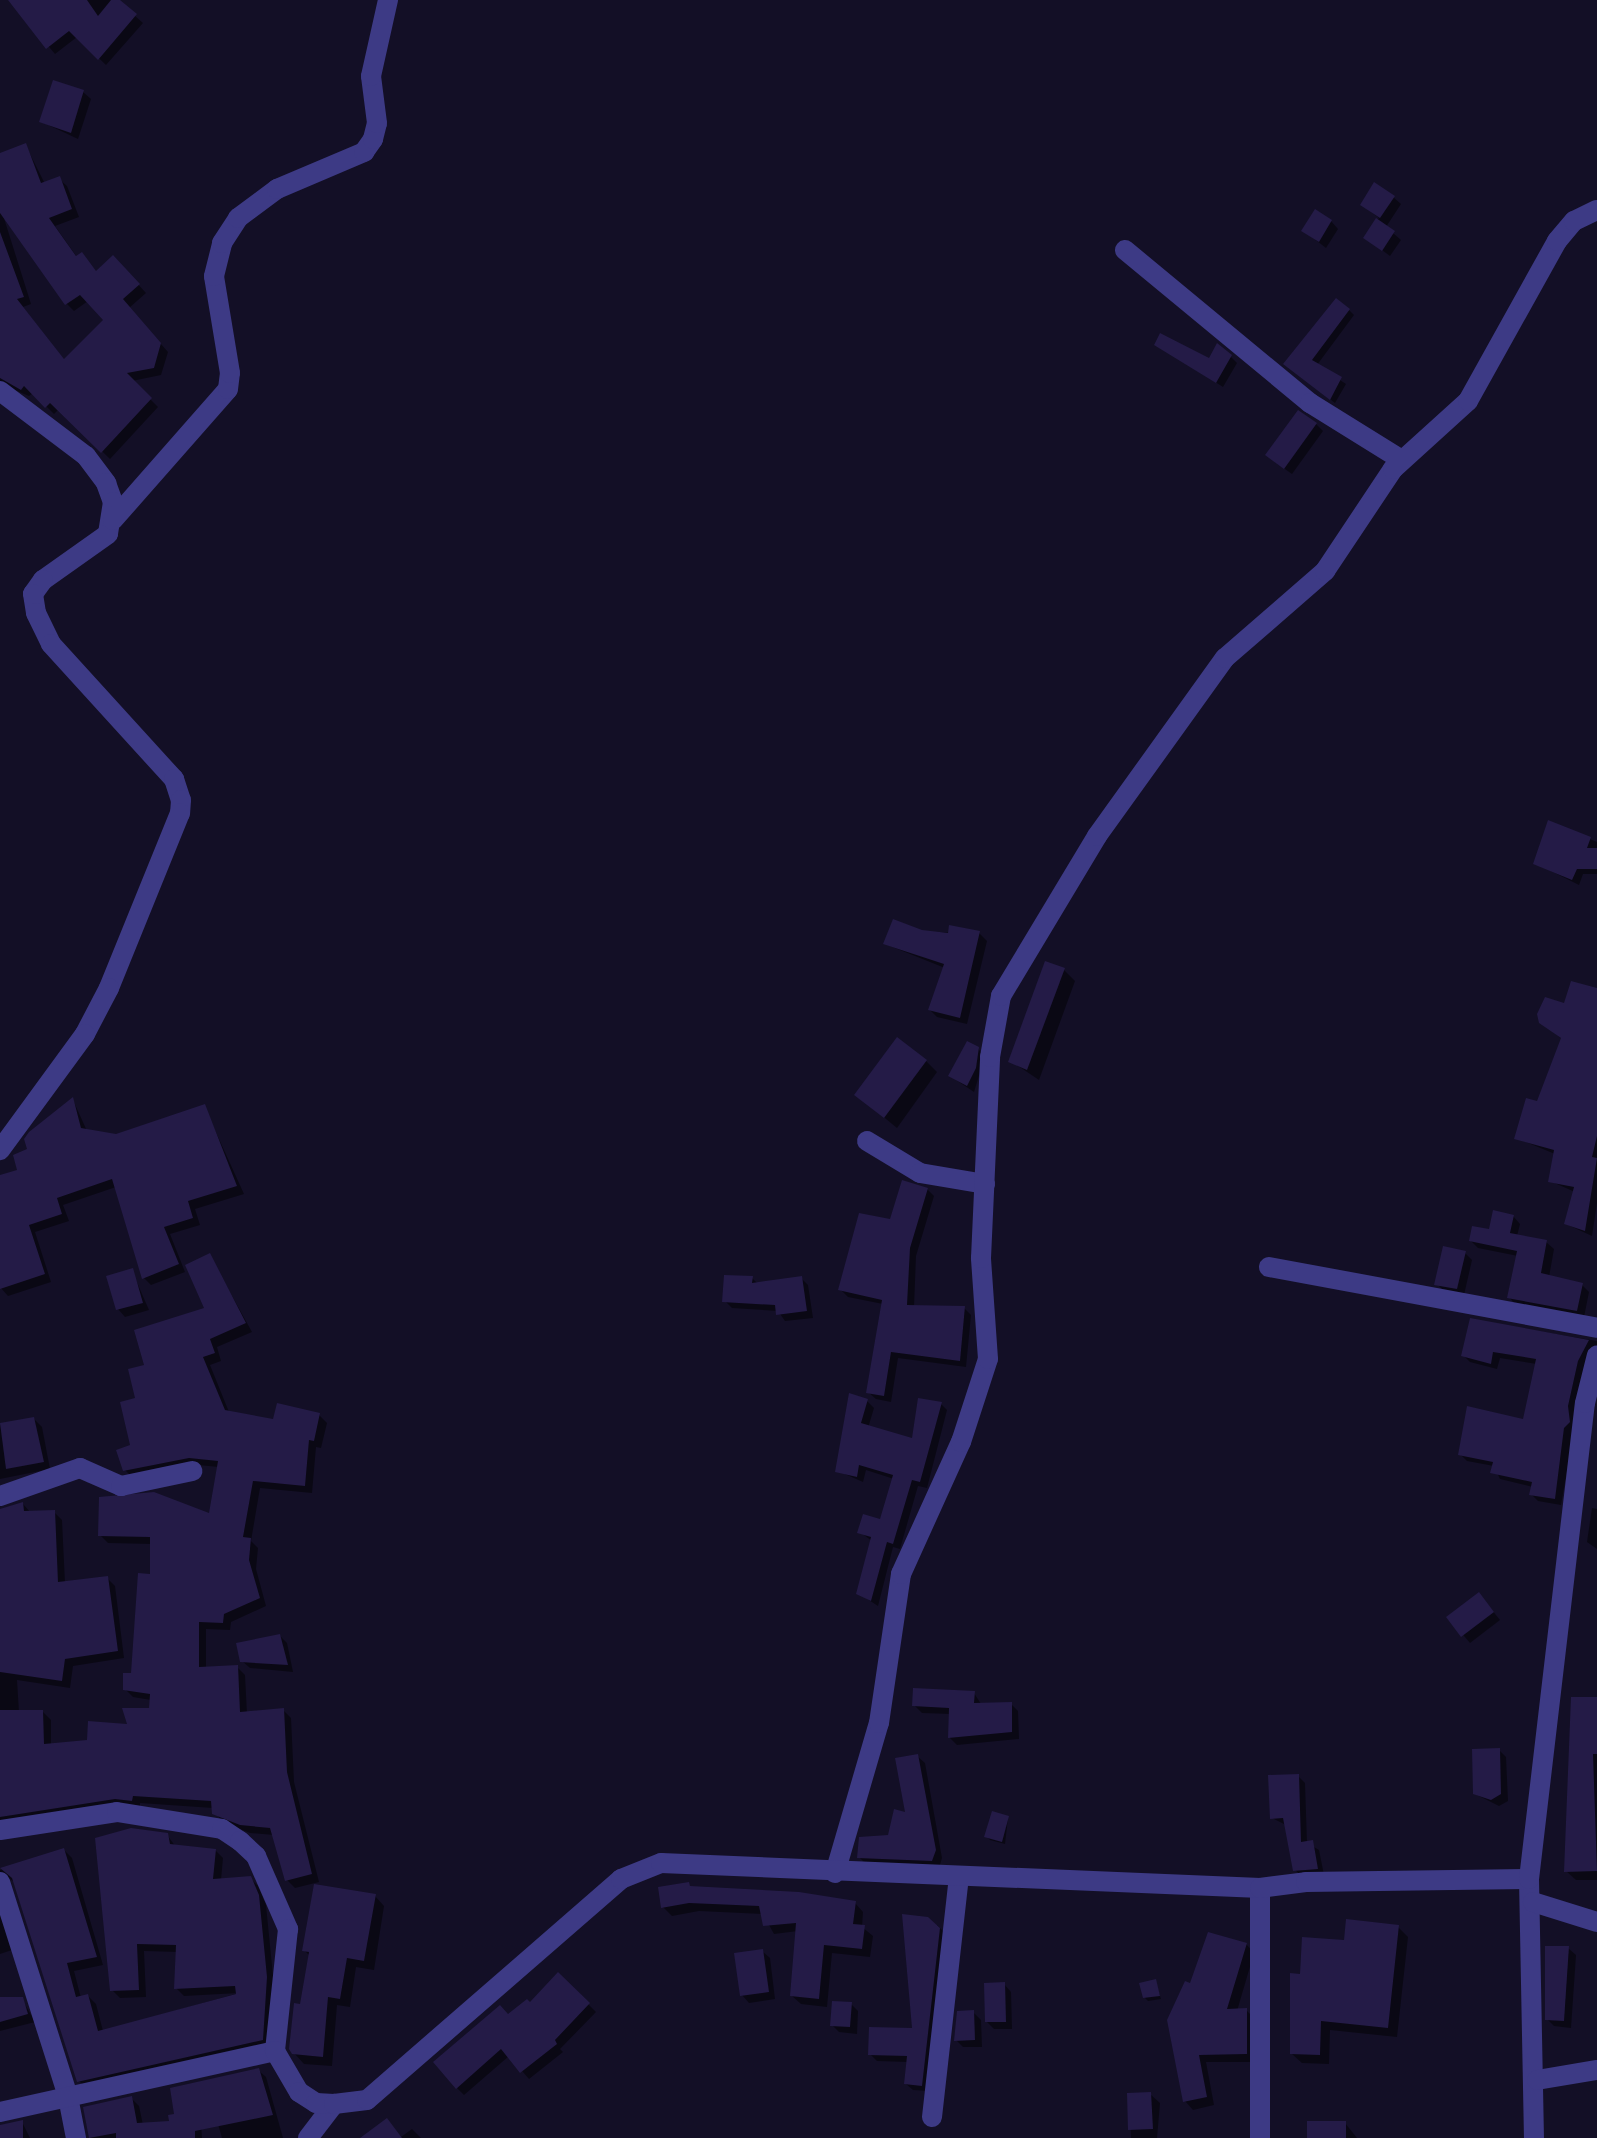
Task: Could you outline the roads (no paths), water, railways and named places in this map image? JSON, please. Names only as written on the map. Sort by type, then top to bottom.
[{"type":"street","points":[[0,1150],[85,1034],[130,943],[180,813],[174,779],[51,644],[36,613],[33,594],[43,580],[94,548],[108,534],[113,520],[228,389],[230,373],[214,276],[222,243],[238,218],[277,189],[364,152],[373,139],[377,123],[371,76],[388,0]]},
{"type":"street","points":[[835,1873],[879,1723],[901,1574],[961,1442],[988,1359],[981,1258],[994,1020],[1022,958],[1097,836],[1225,658],[1325,571],[1402,460],[1468,401],[1557,241],[1574,221],[1597,210]]},
{"type":"street","points":[[1125,250],[1310,403],[1402,460]]},
{"type":"street","points":[[0,391],[86,456],[106,483],[113,520]]},
{"type":"street","points":[[867,1141],[920,1173],[985,1184]]},
{"type":"street","points":[[1269,1267],[1597,1328]]},
{"type":"street","points":[[1534,2138],[1537,2080],[1533,1902],[1529,1879],[1596,1363]]},
{"type":"street","points":[[0,1496],[80,1468],[121,1486],[192,1471]]},
{"type":"street","points":[[0,1830],[117,1812],[222,1829],[240,1841],[256,1856],[288,1929],[275,2051],[299,2092],[316,2103],[334,2104],[367,2100],[398,2076],[543,1943],[630,1874],[661,1863],[835,1873],[1260,1888],[1306,1882],[1529,1879]]},
{"type":"street","points":[[932,2117],[959,1878]]},
{"type":"street","points":[[0,1882],[68,2097],[76,2138]]},
{"type":"street","points":[[1260,1888],[1260,2138]]},
{"type":"street","points":[[1533,1902],[1597,1922]]},
{"type":"street","points":[[0,2112],[275,2051]]},
{"type":"street","points":[[1537,2080],[1597,2070]]},
{"type":"street","points":[[308,2138],[334,2104]]}]
